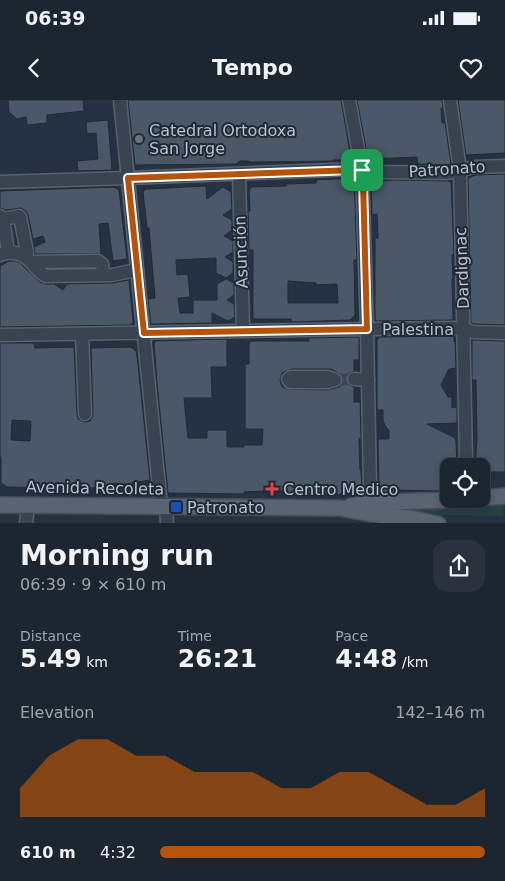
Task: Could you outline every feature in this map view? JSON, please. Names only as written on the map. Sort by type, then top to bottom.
[{"type":"main road","points":[[490,497],[505,496]]},
{"type":"main road","name":"Avenida Recoleta","points":[[376,514],[440,502]]},
{"type":"main road","name":"Avenida Recoleta","points":[[0,504],[340,508],[433,523]]},
{"type":"street","points":[[120,100],[163,506],[167,523]]},
{"type":"street","points":[[349,100],[362,170],[370,488],[376,514]]},
{"type":"street","name":"Dardignac","points":[[450,100],[460,170],[466,458]]},
{"type":"street","name":"Patronato","points":[[0,182],[362,170],[446,173],[475,167],[505,166]]},
{"type":"street","name":"Asunción","points":[[239,174],[243,330]]},
{"type":"street","points":[[28,259],[20,217],[1,217],[4,254],[17,253],[28,259],[43,275],[103,275],[138,270]]},
{"type":"street","name":"Palestina","points":[[0,335],[367,329],[464,329],[473,332],[505,333]]},
{"type":"street","points":[[82,334],[85,414]]},
{"type":"street","points":[[354,379],[368,380]]},
{"type":"street","points":[[26,523],[28,505]]},
{"type":"green space","points":[[504,503],[503,516],[450,516],[418,511],[385,509],[440,507],[490,508],[490,504]]},
{"type":"building","points":[[8,100],[83,100],[84,111],[47,115],[47,123],[27,125],[26,117],[17,119],[9,112]]},
{"type":"building","points":[[128,100],[341,100],[351,158],[333,161],[240,161],[236,164],[135,165]]},
{"type":"building","points":[[357,100],[442,100],[442,123],[445,123],[451,164],[418,164],[417,157],[368,159]]},
{"type":"building","points":[[458,100],[505,100],[505,153],[466,155]]},
{"type":"building","points":[[108,120],[112,170],[78,171],[77,161],[98,159],[96,133],[87,134],[86,122]]},
{"type":"building","points":[[505,174],[505,325],[474,324],[471,323],[468,178],[476,175]]},
{"type":"building","points":[[354,178],[357,260],[354,260],[355,315],[350,320],[291,322],[291,319],[253,319],[253,250],[249,250],[249,191],[251,187],[316,183],[316,180]],"holes":[[[288,281],[316,283],[316,285],[337,284],[338,303],[288,303]]]},
{"type":"building","points":[[392,180],[451,182],[454,254],[452,255],[453,320],[375,321],[375,238],[378,238],[377,214],[372,215],[371,182]]},
{"type":"building","points":[[206,186],[207,199],[223,187],[231,192],[232,209],[223,215],[232,220],[232,230],[224,236],[233,241],[233,252],[225,257],[233,262],[233,273],[226,278],[216,273],[216,258],[176,260],[177,275],[188,274],[190,297],[178,298],[180,313],[193,313],[193,300],[217,300],[217,284],[226,279],[234,283],[234,295],[227,300],[234,304],[235,317],[228,321],[212,313],[212,323],[151,324],[148,299],[155,298],[149,228],[147,228],[143,192],[146,189]]},
{"type":"building","points":[[114,187],[119,190],[127,259],[113,261],[108,223],[99,224],[101,254],[35,254],[34,247],[45,242],[43,236],[33,239],[26,211],[21,208],[6,210],[0,208],[0,191]]},
{"type":"building","points":[[9,261],[20,263],[40,282],[54,284],[63,290],[67,284],[112,283],[129,280],[133,322],[130,325],[0,327],[0,266]]},
{"type":"building","points":[[453,336],[454,338],[456,368],[449,369],[441,385],[448,397],[452,397],[452,408],[457,407],[457,423],[427,424],[455,438],[456,442],[457,458],[440,458],[440,491],[396,490],[396,492],[379,493],[378,439],[389,439],[389,430],[383,421],[383,410],[377,410],[377,340],[380,337]]},
{"type":"building","points":[[309,338],[359,338],[359,360],[354,360],[354,371],[348,374],[346,379],[349,385],[354,387],[354,402],[360,402],[361,439],[359,439],[362,491],[359,494],[284,495],[284,491],[273,493],[267,493],[266,491],[244,492],[244,494],[168,493],[154,343],[156,341],[227,339],[227,367],[211,367],[212,398],[184,398],[188,438],[207,438],[207,430],[227,430],[227,447],[244,447],[244,445],[262,445],[263,429],[245,429],[245,364],[249,364],[250,341],[309,341]],"holes":[[[291,369],[331,369],[341,375],[343,379],[343,383],[339,387],[328,390],[287,389],[282,387],[280,380],[282,373]]]},
{"type":"building","points":[[472,340],[505,341],[505,472],[490,472],[490,458],[476,458],[476,380],[472,380]]},
{"type":"building","points":[[0,343],[34,343],[35,348],[74,347],[77,414],[78,419],[85,422],[90,421],[93,414],[91,348],[131,347],[136,351],[150,480],[119,485],[117,483],[92,488],[7,487],[1,483]],"holes":[[[12,420],[31,421],[30,441],[11,440]]]},
{"type":"tunnel","points":[[335,380],[354,379]]},
{"type":"place","name":"Catedral Ortodoxa San Jorge","points":[[139,139]]},
{"type":"place","name":"Centro Medico","points":[[272,489]]},
{"type":"place","name":"Patronato","points":[[176,507]]},
{"type":"route","points":[[362,170],[367,329],[144,333],[128,178],[362,170]]}]
